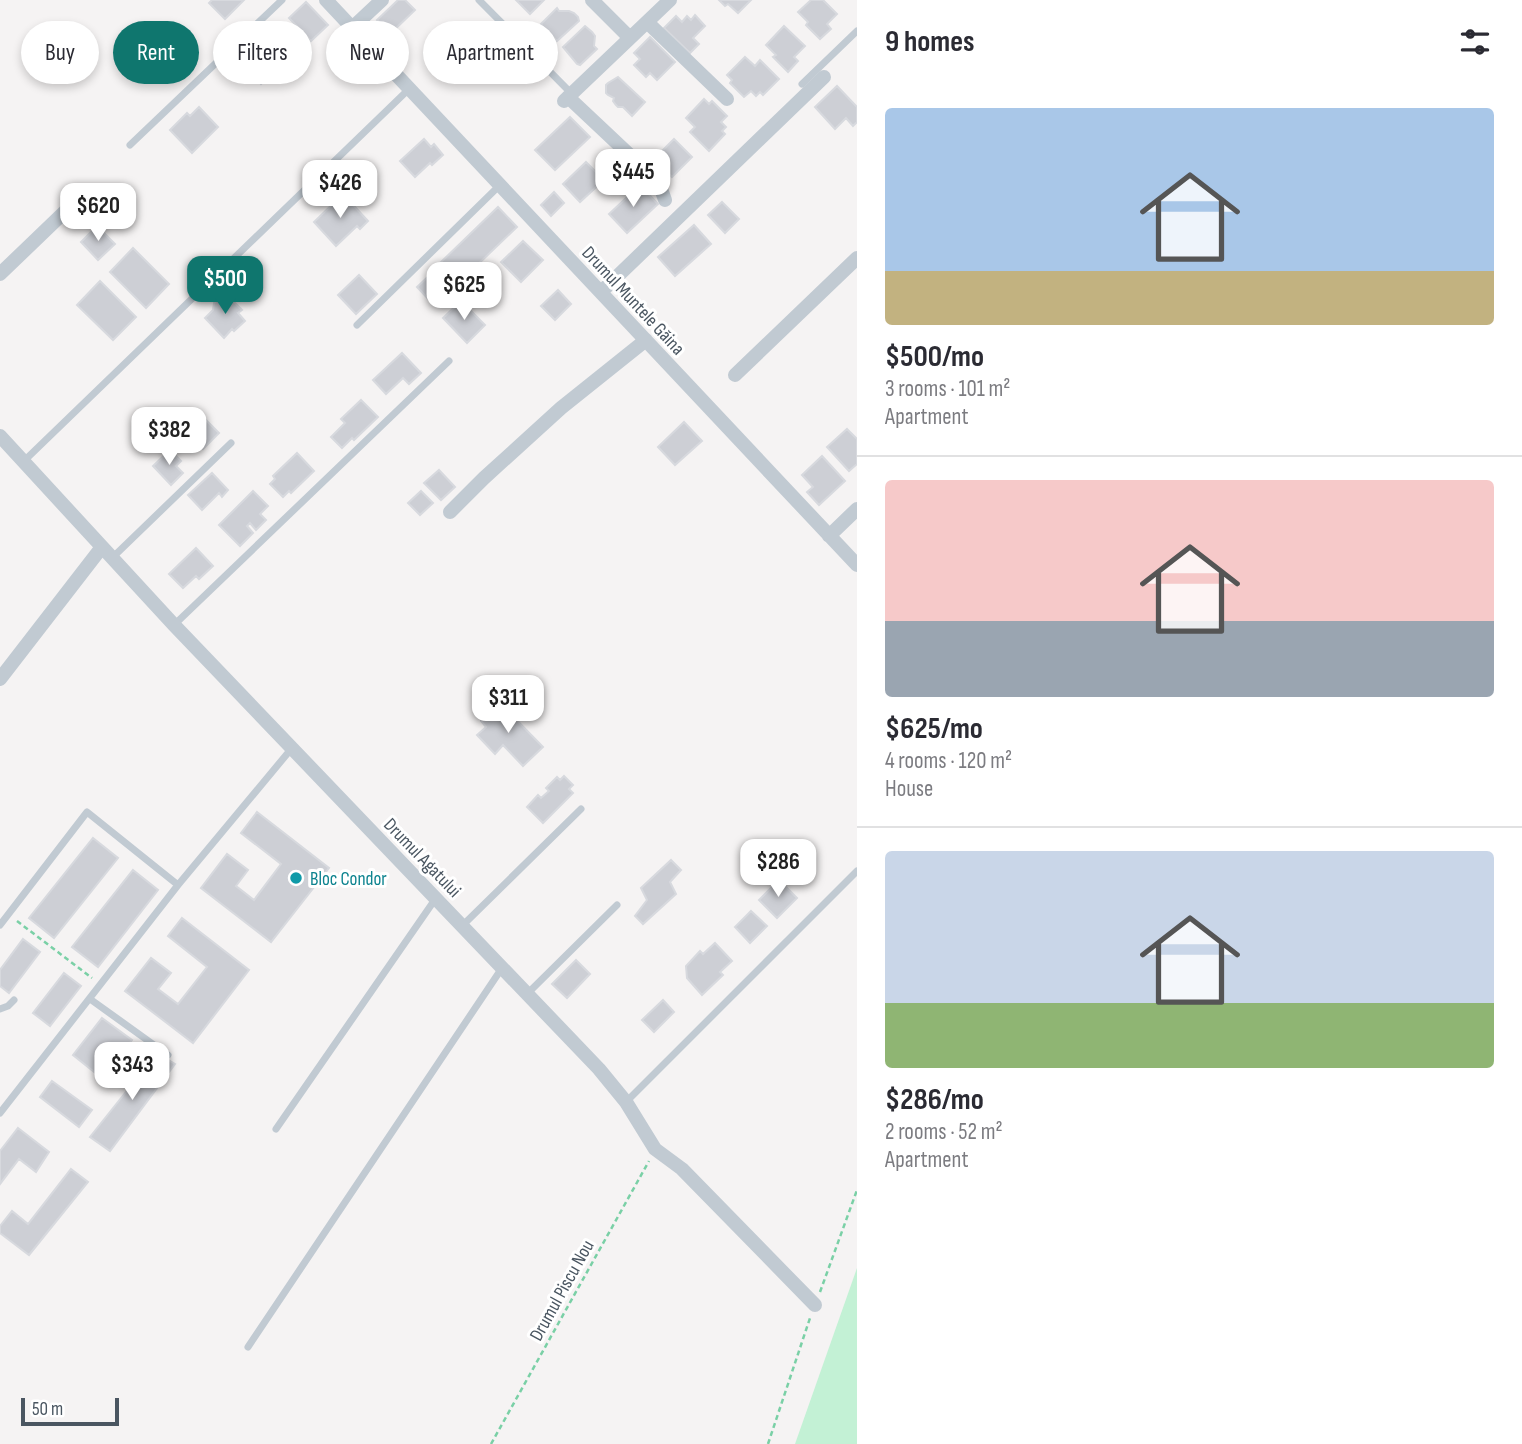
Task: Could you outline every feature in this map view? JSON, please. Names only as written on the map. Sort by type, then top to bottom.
[{"type":"street","name":"Drumul Muntele Găina","points":[[326,0],[346,21]]},
{"type":"street","points":[[360,21],[382,0]]},
{"type":"street","points":[[592,0],[630,38]]},
{"type":"street","points":[[665,200],[660,186],[652,176],[568,98],[670,0]]},
{"type":"street","points":[[647,22],[727,99]]},
{"type":"street","points":[[601,292],[824,76]]},
{"type":"street","name":"Drumul Muntele Găina","points":[[405,84],[857,565]]},
{"type":"street","points":[[0,274],[78,199]]},
{"type":"street","points":[[735,375],[857,258]]},
{"type":"street","points":[[450,512],[561,408],[646,340]]},
{"type":"street","name":"Drumul Agatului","points":[[0,436],[174,625],[599,1069],[626,1102],[655,1149],[682,1169],[815,1305]]},
{"type":"street","points":[[829,536],[857,509]]},
{"type":"street","points":[[0,679],[107,553]]},
{"type":"lane","points":[[131,145],[282,0]]},
{"type":"lane","points":[[479,0],[568,98]]},
{"type":"lane","points":[[802,84],[857,31]]},
{"type":"lane","points":[[23,462],[410,89]]},
{"type":"lane","points":[[357,325],[500,185]]},
{"type":"lane","points":[[174,625],[449,361]]},
{"type":"lane","points":[[107,553],[231,443]]},
{"type":"lane","points":[[0,1113],[178,885],[292,748]]},
{"type":"lane","points":[[463,925],[581,809]]},
{"type":"lane","points":[[0,925],[87,812],[178,885]]},
{"type":"lane","points":[[626,1102],[857,871]]},
{"type":"lane","points":[[275,1129],[436,898]]},
{"type":"lane","points":[[528,993],[617,905]]},
{"type":"lane","points":[[248,1346],[503,967]]},
{"type":"lane","points":[[90,999],[168,1055]]},
{"type":"lane","points":[[0,1009],[14,1000]]},
{"type":"path","points":[[8,915],[101,985]]},
{"type":"path","name":"Drumul Piscu Nou","points":[[491,1444],[655,1149]]},
{"type":"green space","points":[[857,1268],[857,1444],[795,1444]]},
{"type":"building","points":[[212,0],[244,0],[225,19],[209,3]]},
{"type":"building","points":[[398,0],[405,0],[415,10],[404,21],[377,20]]},
{"type":"building","points":[[516,0],[544,0],[530,14]]},
{"type":"building","points":[[719,0],[751,0],[738,13]]},
{"type":"building","points":[[811,0],[823,0],[837,14],[827,24],[831,29],[820,39],[798,12]]},
{"type":"building","points":[[306,2],[326,23],[326,27],[312,40],[312,21],[292,21],[289,18]]},
{"type":"building","points":[[557,8],[559,11],[574,13],[579,21],[558,40],[558,21],[544,21]]},
{"type":"building","points":[[695,15],[705,26],[693,38],[699,44],[690,53],[664,28],[676,16],[682,22],[687,16],[691,20]]},
{"type":"building","points":[[585,26],[595,36],[594,46],[597,49],[580,65],[563,47]]},
{"type":"building","points":[[784,26],[805,46],[794,57],[798,61],[788,72],[773,57],[776,55],[766,45]]},
{"type":"building","points":[[650,37],[675,62],[657,80],[650,73],[646,77],[634,65],[640,59],[634,53]]},
{"type":"building","points":[[745,57],[755,66],[760,60],[779,79],[763,95],[760,92],[756,96],[751,91],[744,97],[730,83],[732,80],[727,75]]},
{"type":"building","points":[[618,77],[645,102],[632,116],[623,107],[618,107],[613,101],[614,98],[606,93],[606,85]]},
{"type":"building","points":[[837,86],[857,107],[857,122],[853,126],[846,118],[835,129],[815,107]]},
{"type":"building","points":[[704,99],[709,104],[712,101],[727,116],[721,122],[726,127],[722,131],[725,134],[709,151],[690,132],[695,127],[686,118]]},
{"type":"building","points":[[199,107],[218,127],[192,153],[170,130],[187,113],[190,116]]},
{"type":"building","points":[[570,117],[590,137],[555,170],[535,150]]},
{"type":"building","points":[[424,139],[431,147],[434,144],[443,155],[415,177],[400,161]]},
{"type":"building","points":[[674,139],[692,157],[672,177],[654,159]]},
{"type":"building","points":[[586,162],[604,180],[580,202],[563,184]]},
{"type":"building","points":[[640,185],[658,204],[627,233],[609,214]]},
{"type":"building","points":[[554,192],[564,203],[551,216],[541,205]]},
{"type":"building","points":[[343,194],[368,221],[360,229],[357,226],[336,246],[314,222]]},
{"type":"building","points":[[722,202],[739,219],[725,233],[708,215]]},
{"type":"building","points":[[498,207],[517,227],[458,281],[440,263]]},
{"type":"building","points":[[694,225],[711,244],[675,276],[658,257]]},
{"type":"building","points":[[97,226],[115,244],[98,260],[81,242]]},
{"type":"building","points":[[523,241],[543,260],[521,282],[501,262]]},
{"type":"building","points":[[133,248],[169,284],[146,308],[110,272]]},
{"type":"building","points":[[432,273],[448,289],[433,304],[417,287]]},
{"type":"building","points":[[359,275],[377,294],[356,314],[338,295]]},
{"type":"building","points":[[100,281],[136,317],[113,340],[77,305]]},
{"type":"building","points":[[558,290],[571,304],[555,320],[541,306]]},
{"type":"building","points":[[225,293],[242,310],[238,313],[245,321],[224,338],[205,318],[213,310],[214,303]]},
{"type":"building","points":[[461,301],[485,325],[467,343],[443,318]]},
{"type":"building","points":[[402,353],[421,373],[409,384],[403,378],[386,394],[373,380]]},
{"type":"building","points":[[361,400],[378,417],[342,448],[331,437],[345,423],[341,419]]},
{"type":"building","points":[[204,418],[219,433],[203,449],[188,434]]},
{"type":"building","points":[[684,422],[702,441],[675,465],[658,447]]},
{"type":"building","points":[[847,429],[857,439],[857,464],[849,471],[827,447]]},
{"type":"building","points":[[170,450],[181,461],[176,466],[183,473],[171,485],[153,466]]},
{"type":"building","points":[[297,453],[314,471],[283,497],[270,484],[275,479],[273,476]]},
{"type":"building","points":[[822,456],[845,481],[819,505],[807,492],[813,487],[802,475]]},
{"type":"building","points":[[439,470],[455,487],[441,500],[424,483]]},
{"type":"building","points":[[212,473],[228,490],[222,497],[219,493],[202,510],[188,495]]},
{"type":"building","points":[[253,491],[268,506],[260,514],[266,520],[256,530],[250,523],[247,526],[253,533],[240,546],[219,525]]},
{"type":"building","points":[[421,491],[433,503],[420,515],[408,503]]},
{"type":"building","points":[[196,548],[213,566],[199,579],[196,576],[183,588],[169,574]]},
{"type":"building","points":[[497,703],[543,747],[523,766],[503,745],[495,754],[477,735],[486,727],[481,718]]},
{"type":"building","points":[[564,776],[573,785],[569,789],[573,793],[543,823],[527,807],[538,795],[541,798],[549,791],[546,788],[557,777],[560,780]]},
{"type":"building","name":"Bloc Condor","points":[[257,812],[329,868],[271,942],[201,888],[227,854],[248,870],[236,886],[254,900],[281,864],[241,833]]},
{"type":"building","points":[[93,838],[118,858],[54,938],[29,918]]},
{"type":"building","points":[[671,860],[681,870],[670,882],[676,894],[643,924],[635,916],[647,900],[641,888]]},
{"type":"building","points":[[133,870],[158,890],[98,967],[72,947]]},
{"type":"building","points":[[779,880],[797,898],[777,918],[759,900]]},
{"type":"building","points":[[751,911],[767,926],[750,943],[735,927]]},
{"type":"building","points":[[182,918],[249,970],[193,1043],[125,991],[151,958],[171,973],[158,989],[178,1004],[207,967],[168,936]]},
{"type":"building","points":[[23,939],[40,952],[9,993],[0,986],[0,970]]},
{"type":"building","points":[[715,943],[732,961],[720,972],[723,975],[702,995],[687,978],[686,966],[700,951],[703,954]]},
{"type":"building","points":[[576,960],[590,974],[567,998],[552,984]]},
{"type":"building","points":[[64,973],[81,986],[50,1026],[33,1013]]},
{"type":"building","points":[[663,1000],[674,1012],[654,1032],[642,1020]]},
{"type":"building","points":[[102,1018],[132,1040],[103,1079],[73,1055]]},
{"type":"building","points":[[157,1053],[175,1064],[110,1151],[90,1137]]},
{"type":"building","points":[[52,1081],[92,1110],[79,1127],[40,1097]]},
{"type":"building","points":[[18,1128],[49,1152],[36,1172],[19,1159],[0,1184],[0,1151]]},
{"type":"building","points":[[71,1169],[88,1182],[29,1255],[0,1233],[0,1226],[12,1211],[28,1224]]},
{"type":"place","name":"Bloc Condor","points":[[296,878]]}]
